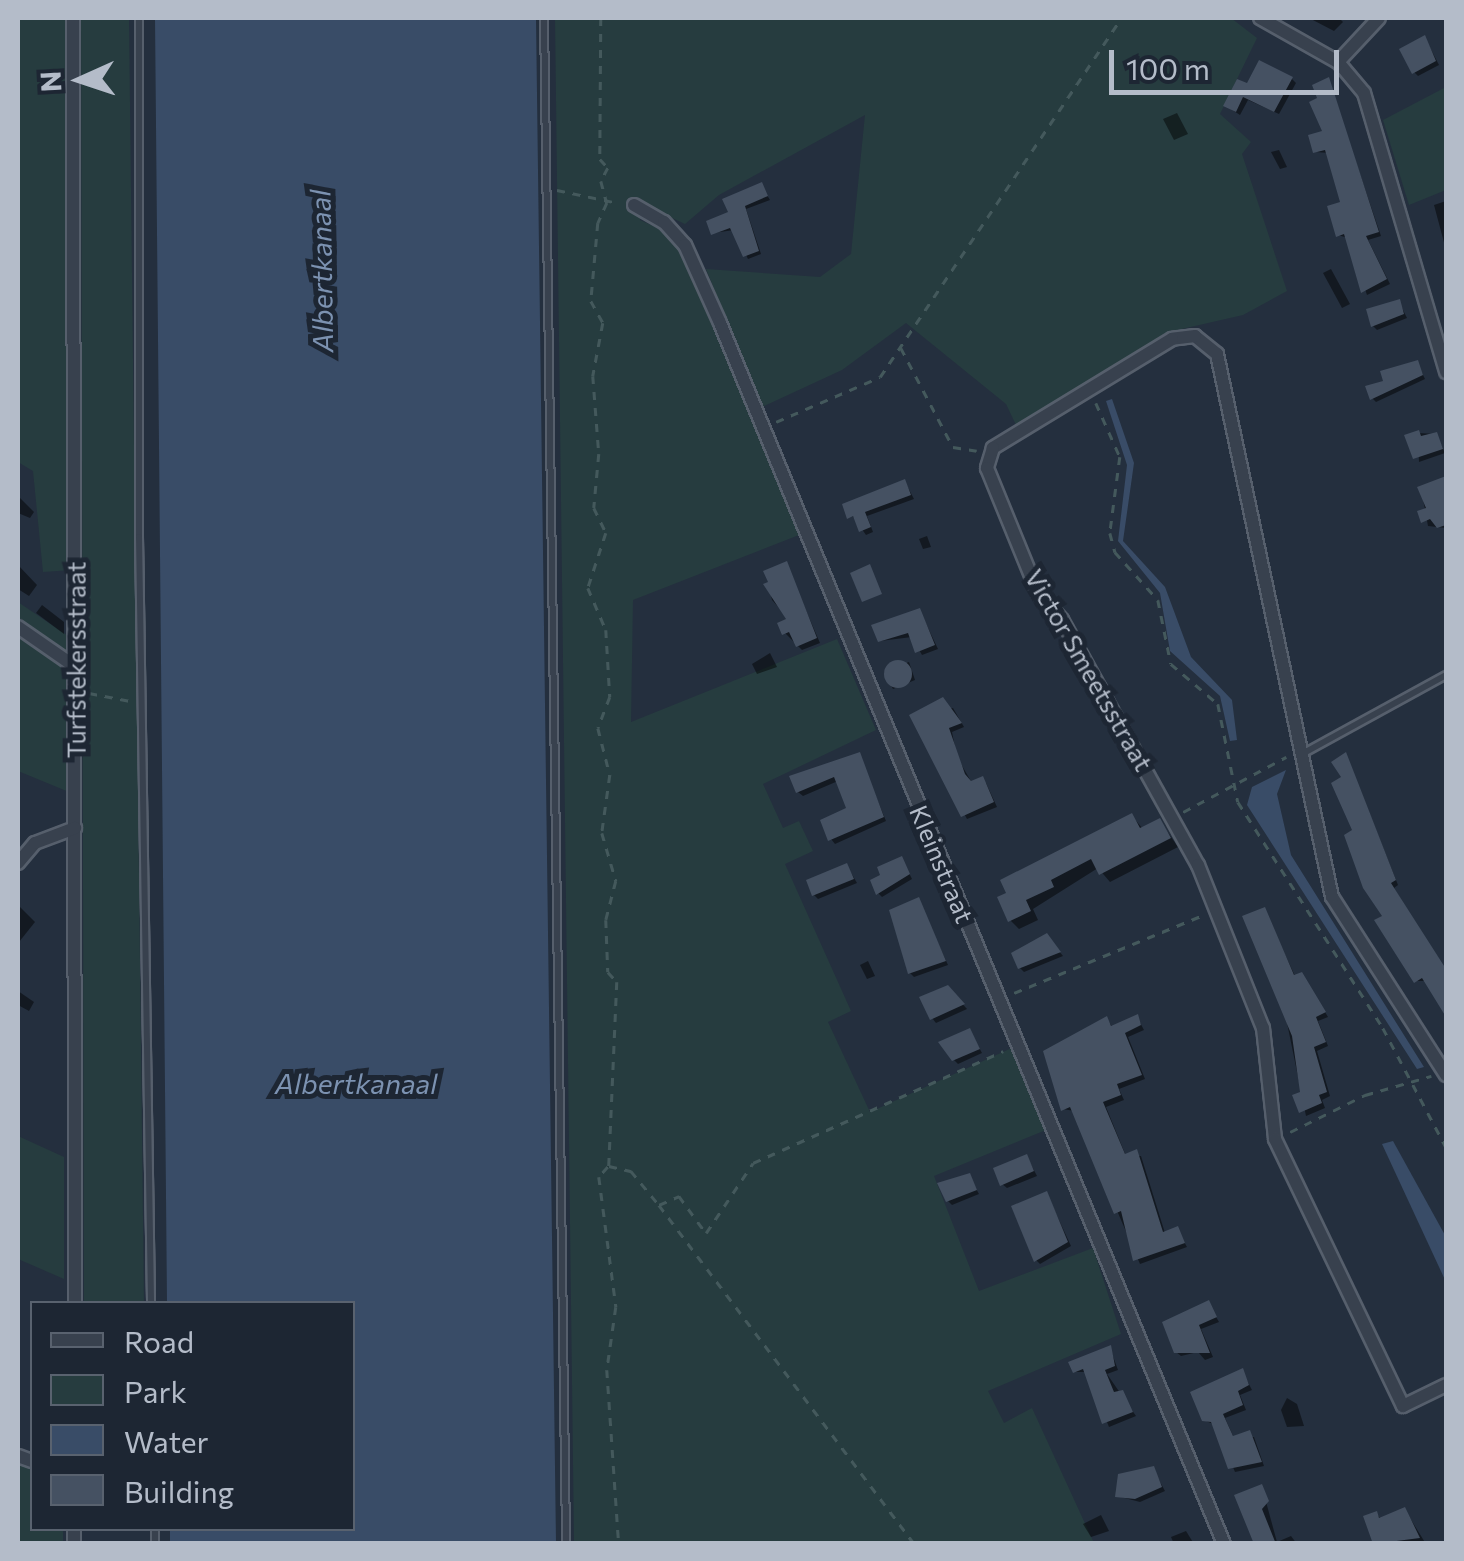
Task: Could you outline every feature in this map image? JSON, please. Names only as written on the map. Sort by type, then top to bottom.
[{"type":"street","name":"Turfstekersstraat","points":[[74,18],[78,691],[75,1301]]},
{"type":"street","points":[[1260,18],[1338,62],[1364,94],[1446,372]]},
{"type":"street","points":[[1338,62],[1379,18]]},
{"type":"street","name":"Kleinstraat","points":[[623,204],[664,222],[685,245],[1224,1544]]},
{"type":"street","points":[[988,453],[1172,339],[1195,336],[1217,354],[1332,897],[1446,1074]]},
{"type":"street","name":"Victor Smeetsstraat","points":[[988,453],[988,468],[1038,593],[1062,620],[1175,817],[1216,910],[1262,1028],[1275,1139],[1403,1406],[1446,1384]]},
{"type":"street","points":[[18,628],[77,668]]},
{"type":"street","points":[[18,862],[35,843],[76,828]]},
{"type":"lane","points":[[140,18],[142,703],[151,1301]]},
{"type":"lane","points":[[544,18],[566,1544]]},
{"type":"lane","points":[[1302,754],[1446,674]]},
{"type":"path","points":[[601,18],[600,159],[608,168],[601,181],[607,202],[598,223],[591,301],[603,323],[593,376],[599,454],[594,508],[606,533],[588,588],[606,630],[610,697],[598,728],[610,775],[602,833],[616,881],[606,920],[608,972],[617,982],[609,1166],[599,1177],[616,1306],[607,1370],[620,1544]]},
{"type":"path","points":[[761,428],[880,377],[1121,18]]},
{"type":"path","points":[[546,186],[623,204]]},
{"type":"path","points":[[901,346],[952,447],[988,453]]},
{"type":"path","points":[[1090,391],[1120,457],[1110,533],[1114,552],[1158,600],[1172,664],[1218,704],[1238,802],[1383,1028],[1408,1083],[1446,1147]]},
{"type":"path","points":[[78,691],[142,703]]},
{"type":"path","points":[[1175,817],[1286,757]]},
{"type":"path","points":[[999,1000],[1216,910]]},
{"type":"path","points":[[658,1206],[680,1196],[706,1234],[753,1163],[1014,1046]]},
{"type":"path","points":[[1275,1139],[1365,1095],[1446,1074]]},
{"type":"path","points":[[609,1166],[630,1171],[914,1544]]},
{"type":"green space","points":[[18,18],[65,18],[72,570],[43,572],[33,471],[18,462]]},
{"type":"green space","points":[[81,18],[129,18],[144,1301],[84,1301]]},
{"type":"green space","points":[[555,18],[1231,18],[1257,38],[1220,114],[1251,142],[1242,154],[1287,291],[1243,315],[1173,331],[1016,425],[1006,404],[906,323],[842,370],[762,407],[706,269],[820,277],[851,254],[865,115],[719,195],[685,224],[640,203],[640,220],[671,234],[683,252],[799,535],[633,600],[631,722],[837,639],[876,730],[763,784],[783,828],[799,821],[813,851],[785,864],[851,1011],[828,1022],[870,1112],[1014,1047],[1046,1130],[934,1176],[979,1291],[1093,1248],[1121,1334],[988,1391],[1004,1423],[1032,1408],[1094,1543],[574,1543]]},
{"type":"green space","points":[[1446,87],[1446,190],[1409,205],[1383,120]]},
{"type":"green space","points":[[18,602],[71,638],[69,792],[18,771]]},
{"type":"green space","points":[[18,1136],[64,1157],[64,1279],[18,1259]]},
{"type":"green space","points":[[18,1460],[30,1465],[30,1531],[63,1531],[63,1543],[18,1543]]},
{"type":"water","name":"Albertkanaal","points":[[155,18],[536,18],[556,1543],[170,1543],[170,1531],[355,1531],[355,1301],[167,1301]]},
{"type":"water","points":[[1112,399],[1134,463],[1123,541],[1165,587],[1191,657],[1232,700],[1237,740],[1230,741],[1220,696],[1170,651],[1160,593],[1118,541],[1127,465],[1106,401]]},
{"type":"water","points":[[1286,770],[1277,794],[1291,855],[1424,1067],[1417,1069],[1247,805],[1252,787]]},
{"type":"water","points":[[1393,1141],[1446,1237],[1446,1282],[1382,1144]]},
{"type":"building","points":[[1425,35],[1436,61],[1412,74],[1399,49]]},
{"type":"building","points":[[1259,60],[1293,77],[1274,112],[1243,97],[1236,112],[1223,106],[1237,79],[1247,83]]},
{"type":"building","points":[[1329,77],[1379,232],[1366,236],[1387,279],[1361,293],[1344,234],[1336,237],[1327,206],[1340,202],[1325,150],[1313,153],[1308,135],[1322,131],[1309,102],[1317,98],[1312,85]]},
{"type":"building","points":[[762,182],[768,196],[745,206],[759,251],[743,257],[730,228],[711,235],[706,221],[728,212],[722,199]]},
{"type":"building","points":[[1400,299],[1404,314],[1371,327],[1366,309]]},
{"type":"building","points":[[1418,360],[1423,375],[1370,400],[1365,386],[1383,381],[1380,371]]},
{"type":"building","points":[[1419,430],[1421,436],[1437,432],[1443,449],[1413,459],[1404,435]]},
{"type":"building","points":[[1446,476],[1446,525],[1437,528],[1430,519],[1421,523],[1417,511],[1426,508],[1417,487]]},
{"type":"building","points":[[905,479],[911,495],[865,512],[871,527],[859,532],[853,516],[847,519],[842,504]]},
{"type":"building","points":[[787,561],[817,638],[796,647],[789,632],[782,635],[777,623],[786,619],[763,584],[768,582],[763,571]]},
{"type":"building","points":[[870,564],[882,594],[862,602],[850,573]]},
{"type":"building","points":[[920,608],[935,645],[915,653],[908,633],[878,642],[871,625]]},
{"type":"building","points":[[898,660],[908,664],[912,674],[908,684],[898,688],[888,684],[884,674],[888,664]]},
{"type":"building","points":[[943,697],[962,723],[949,728],[965,774],[971,781],[983,776],[994,802],[961,817],[909,715]]},
{"type":"building","points":[[860,752],[884,817],[828,841],[820,820],[846,808],[834,777],[796,793],[789,776]]},
{"type":"building","points":[[1346,752],[1396,880],[1391,883],[1446,969],[1446,1017],[1422,978],[1414,983],[1374,920],[1382,916],[1363,888],[1344,835],[1352,830],[1331,783],[1341,777],[1331,762]]},
{"type":"building","points":[[1132,813],[1140,828],[1160,818],[1171,838],[1099,875],[1091,859],[1051,880],[1054,887],[1026,900],[1031,911],[1008,922],[997,897],[1006,893],[1000,880]]},
{"type":"building","points":[[902,856],[910,874],[876,895],[870,880],[880,875],[877,867]]},
{"type":"building","points":[[847,863],[854,879],[812,896],[806,880]]},
{"type":"building","points":[[919,897],[946,961],[908,974],[889,910]]},
{"type":"building","points":[[1265,907],[1294,975],[1302,972],[1326,1012],[1316,1017],[1326,1042],[1314,1047],[1327,1092],[1319,1095],[1322,1103],[1299,1113],[1292,1095],[1300,1092],[1292,1036],[1242,916]]},
{"type":"building","points":[[1047,933],[1061,952],[1018,969],[1011,953]]},
{"type":"building","points":[[948,985],[965,1004],[930,1020],[919,997]]},
{"type":"building","points":[[1138,1014],[1141,1025],[1125,1033],[1142,1075],[1117,1084],[1121,1095],[1103,1102],[1125,1154],[1137,1149],[1163,1232],[1178,1226],[1185,1243],[1133,1261],[1121,1211],[1114,1214],[1070,1107],[1061,1111],[1043,1051],[1107,1016],[1111,1026]]},
{"type":"building","points":[[970,1028],[980,1049],[952,1061],[938,1042]]},
{"type":"building","points":[[1027,1154],[1034,1171],[1000,1186],[993,1168]]},
{"type":"building","points":[[970,1173],[977,1190],[946,1202],[937,1183]]},
{"type":"building","points":[[1047,1191],[1068,1242],[1034,1262],[1011,1206]]},
{"type":"building","points":[[1209,1300],[1217,1317],[1199,1325],[1210,1353],[1174,1353],[1162,1322]]},
{"type":"building","points":[[1111,1345],[1115,1366],[1105,1370],[1114,1392],[1123,1390],[1133,1412],[1102,1424],[1083,1369],[1073,1373],[1068,1362]]},
{"type":"building","points":[[1243,1368],[1249,1385],[1238,1391],[1243,1405],[1223,1414],[1233,1436],[1250,1430],[1262,1462],[1228,1469],[1211,1422],[1202,1421],[1190,1392]]},
{"type":"building","points":[[1154,1466],[1162,1487],[1135,1499],[1115,1497],[1118,1474]]},
{"type":"building","points":[[1262,1484],[1269,1501],[1262,1509],[1276,1544],[1254,1544],[1234,1495]]},
{"type":"building","points":[[1405,1507],[1420,1538],[1373,1544],[1363,1516],[1377,1511],[1379,1518]]}]
